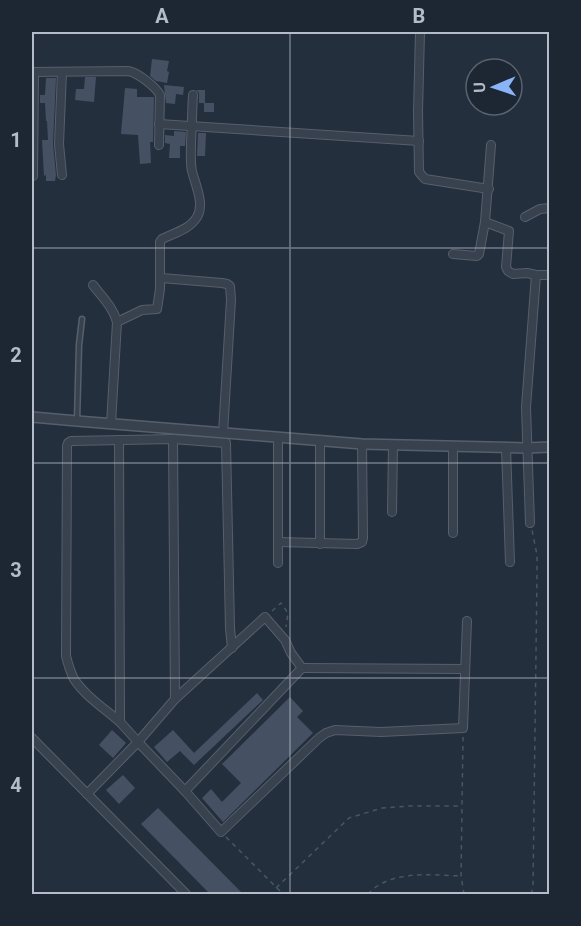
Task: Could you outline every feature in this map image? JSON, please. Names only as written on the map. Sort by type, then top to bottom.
[{"type":"street","points":[[420,32],[419,172],[424,179],[489,189]]},
{"type":"street","points":[[33,176],[33,72],[133,71],[160,95],[159,145]]},
{"type":"street","points":[[62,72],[59,144],[62,175]]},
{"type":"street","points":[[117,322],[142,310],[157,309],[160,242],[187,228],[199,211],[197,188],[192,170],[193,95]]},
{"type":"street","points":[[159,124],[419,141]]},
{"type":"street","points":[[453,254],[477,256],[479,254],[489,189],[491,145]]},
{"type":"street","points":[[525,217],[540,209],[549,208]]},
{"type":"street","points":[[485,222],[509,231],[506,267],[508,271],[513,274],[549,275]]},
{"type":"street","points":[[530,523],[526,407],[536,275]]},
{"type":"street","points":[[160,278],[222,283],[230,286],[223,433]]},
{"type":"street","points":[[93,285],[110,306],[117,322],[111,424]]},
{"type":"street","points":[[32,417],[362,444],[549,447]]},
{"type":"street","points":[[278,437],[278,563]]},
{"type":"street","points":[[173,439],[175,699]]},
{"type":"street","points":[[232,648],[226,442],[173,439],[71,441],[68,443],[66,656],[70,671],[75,681],[120,722],[221,832],[326,733],[335,730],[381,732],[463,728],[467,621]]},
{"type":"street","points":[[119,440],[120,722]]},
{"type":"street","points":[[320,440],[320,544]]},
{"type":"street","points":[[278,542],[320,544],[362,542],[362,444]]},
{"type":"street","points":[[392,512],[393,445]]},
{"type":"street","points":[[453,447],[453,533]]},
{"type":"street","points":[[506,448],[510,562]]},
{"type":"street","points":[[87,794],[138,742],[175,699],[265,617],[285,640],[302,668]]},
{"type":"street","points":[[185,791],[302,668],[465,669]]},
{"type":"street","points":[[32,738],[186,894]]},
{"type":"lane","points":[[77,421],[82,319]]},
{"type":"path","points":[[530,523],[537,555],[533,888],[531,894]]},
{"type":"path","points":[[265,617],[281,603],[288,613],[285,640]]},
{"type":"path","points":[[463,728],[461,876],[464,894]]},
{"type":"path","points":[[276,888],[349,818],[382,808],[462,806]]},
{"type":"path","points":[[221,832],[283,894]]},
{"type":"path","points":[[368,894],[377,885],[394,878],[421,875],[461,876]]},
{"type":"building","points":[[152,59],[169,61],[167,83],[156,81],[150,76]]},
{"type":"building","points":[[85,77],[96,77],[94,102],[75,100],[76,89],[84,89]]},
{"type":"building","points":[[46,78],[56,78],[53,144],[55,181],[46,181],[46,175],[44,176],[42,140],[48,140],[45,103],[40,103],[40,95],[45,95]]},
{"type":"building","points":[[164,85],[184,87],[183,95],[176,94],[175,104],[166,103]]},
{"type":"building","points":[[125,88],[137,89],[137,97],[154,97],[153,142],[150,142],[151,163],[140,164],[138,135],[121,134]]},
{"type":"building","points":[[196,90],[205,90],[205,103],[199,103],[199,93]]},
{"type":"building","points":[[204,103],[214,103],[214,112],[204,112]]},
{"type":"building","points":[[174,131],[186,132],[185,146],[180,146],[180,158],[169,158],[170,144],[165,143],[165,135],[174,136]]},
{"type":"building","points":[[198,133],[206,133],[205,156],[197,156]]},
{"type":"building","points":[[257,693],[263,700],[194,765],[180,751],[167,762],[154,747],[173,730],[194,753]]},
{"type":"building","points":[[290,697],[303,711],[297,717],[313,733],[223,822],[202,798],[211,789],[222,802],[241,783],[222,764]]},
{"type":"building","points":[[112,730],[126,743],[113,758],[99,745]]},
{"type":"building","points":[[123,775],[135,788],[119,804],[106,790]]},
{"type":"building","points":[[158,808],[243,894],[210,894],[141,824]]}]
